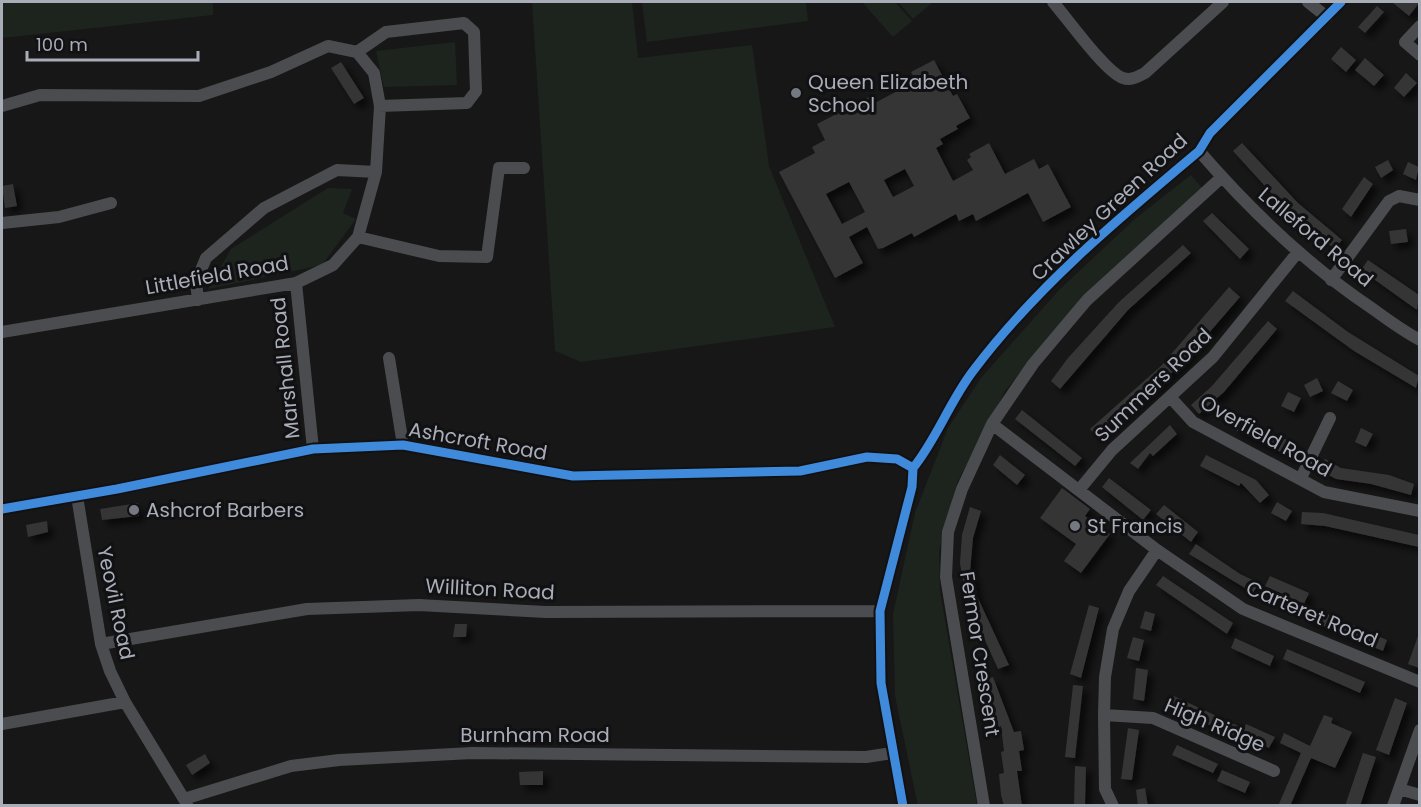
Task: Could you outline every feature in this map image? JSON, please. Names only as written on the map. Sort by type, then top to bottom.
[{"type":"street","points":[[1053,2],[1096,54],[1121,77],[1132,79],[1145,73],[1223,2]]},
{"type":"street","points":[[1308,2],[1327,17]]},
{"type":"street","name":"Crawley Green Road","points":[[903,806],[881,683],[880,611],[912,487],[913,468],[973,371],[1012,326],[1098,237],[1199,151],[1210,133],[1341,2]]},
{"type":"street","points":[[2,105],[40,95],[199,96],[271,72],[328,46],[357,52],[386,32],[464,23],[474,32],[477,92],[466,103],[380,106]]},
{"type":"street","points":[[1419,26],[1405,42],[1419,55]]},
{"type":"street","name":"Littlefield Road","points":[[2,332],[296,283],[333,265],[358,237],[376,172],[380,106],[374,73],[357,52]]},
{"type":"street","name":"Lalleford Road","points":[[1199,151],[1298,252],[1331,280],[1419,339]]},
{"type":"street","points":[[358,237],[439,256],[487,257],[499,168],[524,168]]},
{"type":"street","points":[[198,300],[196,282],[206,258],[264,208],[337,170],[376,172]]},
{"type":"street","name":"Fermor Crescent","points":[[984,806],[946,577],[948,531],[968,473],[992,424],[1033,364],[1087,300],[1222,177]]},
{"type":"street","points":[[1331,280],[1389,201],[1399,196],[1419,200]]},
{"type":"street","points":[[2,223],[58,217],[111,203]]},
{"type":"street","name":"Summers Road","points":[[1079,489],[1112,450],[1213,357],[1298,252]]},
{"type":"street","name":"Marshall Road","points":[[296,283],[313,449]]},
{"type":"street","points":[[389,358],[403,445]]},
{"type":"street","name":"Overfield Road","points":[[1171,398],[1193,422],[1324,492],[1419,511]]},
{"type":"street","points":[[1301,478],[1330,418]]},
{"type":"street","name":"Carteret Road","points":[[992,424],[1157,550],[1243,609],[1419,682]]},
{"type":"street","name":"Ashcroft Road","points":[[2,509],[313,449],[403,445],[573,476],[800,471],[867,457],[897,459],[913,468]]},
{"type":"street","name":"Yeovil Road","points":[[77,496],[101,644],[110,671],[125,702],[186,802]]},
{"type":"street","points":[[1113,806],[1106,789],[1104,715],[1105,677],[1113,629],[1129,591],[1157,550]]},
{"type":"street","name":"Williton Road","points":[[101,644],[307,609],[419,605],[546,612],[880,611]]},
{"type":"street","points":[[2,724],[125,702]]},
{"type":"street","name":"High Ridge","points":[[1104,715],[1153,718],[1274,771]]},
{"type":"street","points":[[1394,806],[1419,730]]},
{"type":"street","name":"Burnham Road","points":[[186,802],[291,766],[339,760],[472,753],[866,757],[892,753]]},
{"type":"street","points":[[1399,789],[1419,795]]},
{"type":"shaded area","points":[[2,2],[213,2],[213,15],[2,38]]},
{"type":"shaded area","points":[[532,2],[632,2],[638,58],[752,45],[769,166],[835,327],[581,362],[555,351]]},
{"type":"shaded area","points":[[642,2],[806,2],[808,21],[647,42]]},
{"type":"shaded area","points":[[862,2],[895,2],[912,21],[893,37]]},
{"type":"shaded area","points":[[898,2],[930,2],[932,3],[913,19]]},
{"type":"shaded area","points":[[455,42],[457,85],[384,87],[376,51]]},
{"type":"shaded area","points":[[1191,175],[1202,188],[1083,297],[1005,391],[957,483],[939,551],[940,591],[977,805],[918,806],[895,696],[893,614],[915,513],[948,428],[981,378],[1059,290],[1136,218]]},
{"type":"shaded area","points":[[328,188],[352,189],[343,213],[356,219],[322,265],[208,289],[231,249]]},
{"type":"building","points":[[1392,2],[1419,2],[1419,3],[1409,16]]},
{"type":"building","points":[[1377,6],[1384,12],[1365,33],[1358,27]]},
{"type":"building","points":[[1341,47],[1356,60],[1346,72],[1331,59]]},
{"type":"building","points":[[1365,58],[1384,75],[1374,86],[1355,70]]},
{"type":"building","points":[[934,60],[953,96],[957,94],[970,118],[956,126],[958,129],[940,139],[943,144],[936,148],[953,181],[973,170],[967,160],[971,157],[969,154],[989,143],[1005,174],[1034,159],[1039,169],[1048,164],[1071,207],[1043,222],[1028,193],[976,221],[973,214],[959,221],[956,214],[914,237],[912,233],[878,249],[867,227],[849,237],[863,263],[835,278],[779,172],[815,153],[812,147],[825,140],[817,124],[869,97],[873,104],[916,81],[911,72]],"holes":[[[905,169],[914,186],[893,197],[884,180]],[[849,182],[865,212],[842,224],[826,194]]]},
{"type":"building","points":[[341,62],[364,98],[354,104],[331,68]]},
{"type":"building","points":[[1406,73],[1417,83],[1404,97],[1394,88]]},
{"type":"building","points":[[1242,143],[1298,203],[1342,240],[1334,249],[1274,196],[1233,151]]},
{"type":"building","points":[[1388,160],[1393,170],[1381,178],[1375,167]]},
{"type":"building","points":[[1408,162],[1419,167],[1416,180],[1403,174]]},
{"type":"building","points":[[1364,177],[1373,184],[1351,217],[1342,209]]},
{"type":"building","points":[[13,184],[17,206],[5,208],[2,186]]},
{"type":"building","points":[[1212,213],[1249,249],[1240,259],[1203,221]]},
{"type":"building","points":[[1406,229],[1408,242],[1391,244],[1389,231]]},
{"type":"building","points":[[1183,245],[1191,253],[1128,310],[1060,389],[1051,381],[1068,358],[1119,302]]},
{"type":"building","points":[[1368,260],[1419,295],[1417,310],[1361,270]]},
{"type":"building","points":[[1229,287],[1240,297],[1183,363],[1098,438],[1090,429],[1161,366]]},
{"type":"building","points":[[1293,291],[1348,332],[1419,376],[1416,388],[1354,351],[1285,301]]},
{"type":"building","points":[[1268,321],[1277,329],[1224,392],[1199,414],[1191,405],[1212,386]]},
{"type":"building","points":[[1317,378],[1323,391],[1310,397],[1304,385]]},
{"type":"building","points":[[1338,381],[1353,390],[1347,401],[1331,393]]},
{"type":"building","points":[[1288,392],[1301,398],[1294,412],[1281,406]]},
{"type":"building","points":[[1022,410],[1082,458],[1075,466],[1015,419]]},
{"type":"building","points":[[1239,416],[1299,446],[1293,458],[1233,429]]},
{"type":"building","points":[[1170,425],[1177,434],[1153,456],[1150,453],[1138,469],[1130,463]]},
{"type":"building","points":[[1361,428],[1373,434],[1366,447],[1355,442]]},
{"type":"building","points":[[1000,455],[1025,475],[1017,485],[993,465]]},
{"type":"building","points":[[1206,455],[1256,480],[1269,495],[1260,503],[1241,483],[1239,486],[1200,466]]},
{"type":"building","points":[[1325,459],[1341,468],[1389,475],[1414,484],[1411,495],[1371,484],[1336,479],[1319,470]]},
{"type":"building","points":[[1109,478],[1151,510],[1143,520],[1102,487]]},
{"type":"building","name":"St Francis","points":[[1062,488],[1090,509],[1085,516],[1110,534],[1081,573],[1064,561],[1076,544],[1040,518]]},
{"type":"building","points":[[1277,502],[1292,511],[1286,521],[1271,513]]},
{"type":"building","points":[[138,503],[139,516],[102,520],[100,509]]},
{"type":"building","points":[[1164,505],[1198,532],[1191,542],[1156,514]]},
{"type":"building","points":[[970,507],[981,511],[973,538],[970,573],[973,573],[977,596],[1009,665],[998,669],[966,598],[960,563],[962,535]]},
{"type":"building","points":[[1302,512],[1323,513],[1419,535],[1419,547],[1325,526],[1301,524]]},
{"type":"building","points":[[47,521],[48,532],[28,537],[26,525]]},
{"type":"building","points":[[1196,544],[1240,574],[1259,583],[1253,593],[1189,554]]},
{"type":"building","points":[[1163,576],[1233,623],[1227,634],[1156,585]]},
{"type":"building","points":[[1270,576],[1309,593],[1304,604],[1265,586]]},
{"type":"building","points":[[1089,605],[1099,608],[1081,678],[1070,674]]},
{"type":"building","points":[[1309,606],[1387,640],[1383,651],[1304,618]]},
{"type":"building","points":[[1145,611],[1155,614],[1151,631],[1140,628]]},
{"type":"building","points":[[455,624],[467,624],[466,637],[453,637]]},
{"type":"building","points":[[1419,636],[1419,668],[1408,664]]},
{"type":"building","points":[[1133,637],[1144,640],[1139,661],[1127,658]]},
{"type":"building","points":[[1235,638],[1274,656],[1270,666],[1231,648]]},
{"type":"building","points":[[1287,649],[1365,682],[1360,693],[1283,659]]},
{"type":"building","points":[[1136,668],[1148,670],[1144,701],[1133,699]]},
{"type":"building","points":[[993,677],[1014,732],[1021,731],[1024,750],[1019,751],[1022,771],[1017,771],[1022,806],[1004,806],[1001,795],[999,774],[1004,773],[1001,752],[1004,751],[1001,726],[999,727],[982,681]]},
{"type":"building","points":[[1073,685],[1083,686],[1075,758],[1065,757]]},
{"type":"building","points":[[1174,696],[1238,726],[1233,736],[1169,706]]},
{"type":"building","points":[[1395,698],[1407,703],[1389,755],[1376,750]]},
{"type":"building","points":[[1324,715],[1333,718],[1331,723],[1352,732],[1335,768],[1311,758],[1290,806],[1278,806],[1301,753],[1280,743],[1284,733],[1310,746]]},
{"type":"building","points":[[1246,724],[1275,737],[1269,748],[1241,735]]},
{"type":"building","points":[[1128,728],[1139,730],[1132,780],[1121,779]]},
{"type":"building","points":[[1177,745],[1218,764],[1213,773],[1172,755]]},
{"type":"building","points":[[1363,753],[1376,757],[1360,806],[1345,806]]},
{"type":"building","points":[[205,754],[210,763],[192,775],[186,765]]},
{"type":"building","points":[[1075,766],[1086,767],[1085,806],[1074,806]]},
{"type":"building","points":[[1222,770],[1250,782],[1245,793],[1217,781]]},
{"type":"building","points":[[543,771],[543,785],[520,785],[519,772]]},
{"type":"building","points":[[1145,788],[1148,806],[1138,806],[1136,790]]},
{"type":"cycle path","points":[[903,806],[881,683],[880,611],[912,487],[913,468],[973,371],[1024,311],[1051,282],[1109,228],[1199,151],[1210,133],[1341,2]]},
{"type":"cycle path","points":[[2,509],[117,489],[313,449],[403,445],[573,476],[800,471],[867,457],[897,459],[913,468]]},
{"type":"place","name":"Queen Elizabeth School","points":[[796,93]]},
{"type":"place","name":"Ashcrof Barbers","points":[[134,510]]},
{"type":"place","name":"St Francis","points":[[1075,526]]}]
